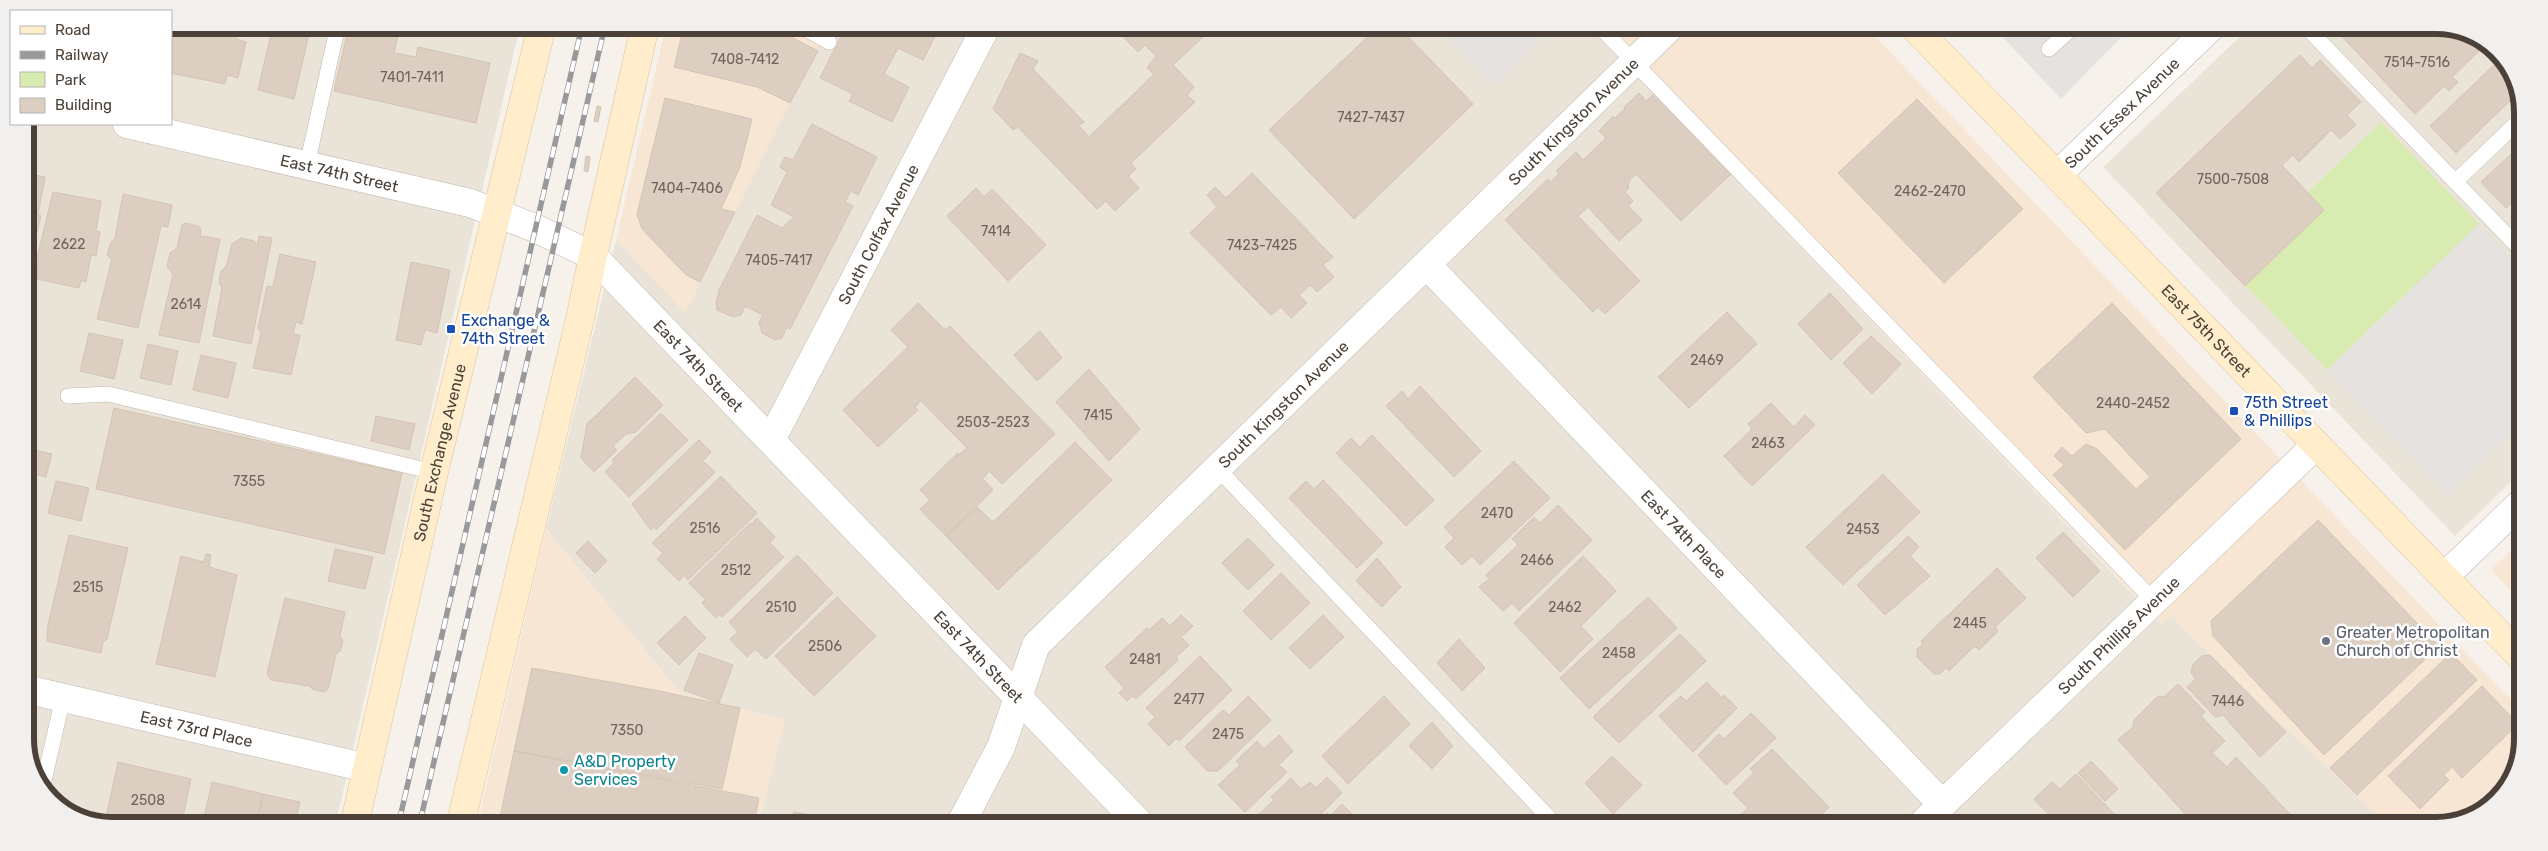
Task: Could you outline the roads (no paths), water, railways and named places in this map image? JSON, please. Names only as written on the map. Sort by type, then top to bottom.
[{"type":"main road","name":"South Exchange Avenue","points":[[356,817],[434,472],[540,34]]},
{"type":"main road","points":[[463,817],[580,319],[643,34]]},
{"type":"main road","name":"East 75th Street","points":[[1920,34],[2514,650]]},
{"type":"street","name":"South Colfax Avenue","points":[[771,440],[982,34]]},
{"type":"street","name":"South Kingston Avenue","points":[[965,817],[1001,746],[1036,645],[1663,34]]},
{"type":"street","name":"South Essex Avenue","points":[[2057,175],[2204,34]]},
{"type":"street","name":"East 74th Street","points":[[132,125],[470,203],[498,212],[536,228],[593,256],[1132,817]]},
{"type":"street","name":"East 74th Place","points":[[1427,265],[1942,804]]},
{"type":"street","name":"South Phillips Avenue","points":[[1928,817],[2316,445]]},
{"type":"street","points":[[2444,577],[2514,510]]},
{"type":"street","name":"East 73rd Place","points":[[34,691],[367,768]]},
{"type":"lane","points":[[307,165],[336,34]]},
{"type":"lane","points":[[814,34],[829,42]]},
{"type":"lane","points":[[1607,34],[2154,601]]},
{"type":"lane","points":[[2049,49],[2066,34]]},
{"type":"lane","points":[[2313,34],[2514,244]]},
{"type":"lane","points":[[2455,182],[2514,126]]},
{"type":"lane","points":[[68,396],[108,394],[434,472]]},
{"type":"lane","points":[[1217,468],[1548,817]]},
{"type":"lane","points":[[44,779],[63,698]]},
{"type":"railway","points":[[400,817],[580,34]]},
{"type":"railway","points":[[421,817],[603,34]]},
{"type":"place","name":"Exchange & 74th Street","points":[[451,329]]},
{"type":"place","name":"75th Street & Phillips","points":[[2234,411]]},
{"type":"place","name":"Greater Metropolitan Church of Christ","points":[[2326,641]]},
{"type":"place","name":"A&D Property Services","points":[[564,770]]}]
